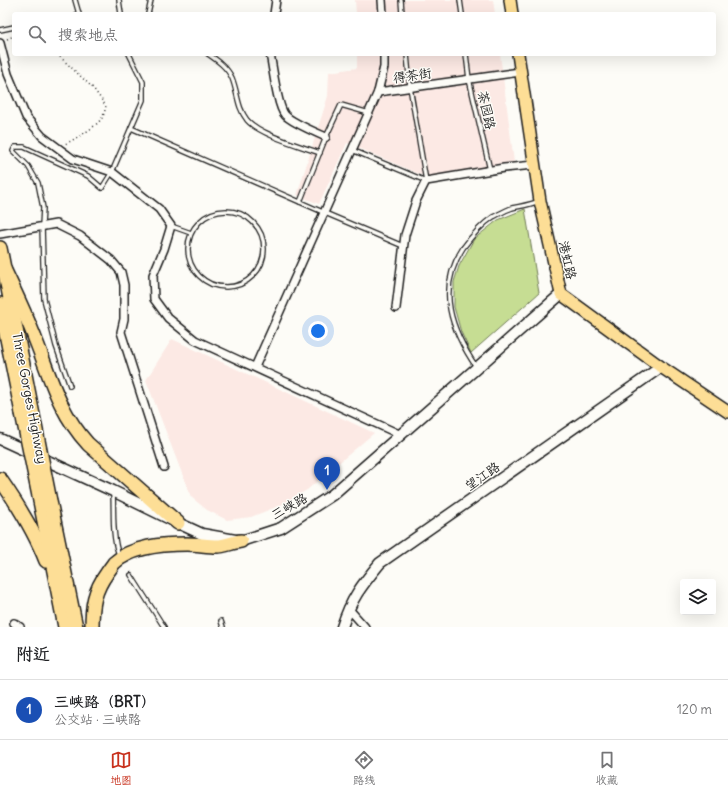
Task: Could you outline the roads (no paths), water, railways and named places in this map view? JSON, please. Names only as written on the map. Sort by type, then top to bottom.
[{"type":"highway","points":[[510,0],[512,12]]},
{"type":"highway","name":"港虹路","points":[[518,56],[540,201],[561,294],[661,367],[728,412]]},
{"type":"highway","name":"Three Gorges Highway","points":[[0,248],[28,414],[45,501]]},
{"type":"highway","points":[[5,271],[36,340],[54,390],[78,433],[178,523]]},
{"type":"highway","name":"Three Gorges Highway","points":[[0,304],[28,414]]},
{"type":"highway","points":[[0,479],[16,502],[41,548],[58,591]]},
{"type":"highway","points":[[45,501],[58,591],[65,627]]},
{"type":"highway","points":[[45,501],[76,627]]},
{"type":"highway","points":[[92,627],[92,608],[95,595],[100,584],[114,563],[126,555],[138,550],[152,547],[187,544],[219,546],[241,541]]},
{"type":"main road","name":"三峡路","points":[[0,439],[202,534],[241,541],[281,528],[332,495],[561,294]]},
{"type":"main road","name":"望江路","points":[[342,627],[348,608],[362,585],[380,564],[661,367]]},
{"type":"street","points":[[274,12],[276,0]]},
{"type":"street","points":[[382,0],[383,12]]},
{"type":"street","points":[[0,43],[8,74],[26,117],[42,136],[73,159],[112,172],[159,209],[171,226],[164,249],[153,275],[154,300],[168,318],[195,340],[402,435]]},
{"type":"street","points":[[270,56],[280,105],[285,115],[315,133],[326,137]]},
{"type":"street","points":[[255,367],[378,92],[384,67],[384,56]]},
{"type":"street","name":"得茶街","points":[[378,92],[520,72]]},
{"type":"street","points":[[396,308],[405,235],[416,201],[426,181],[534,165]]},
{"type":"street","points":[[0,234],[21,229],[56,224],[80,236],[111,260],[121,272],[124,285],[124,319],[121,332],[164,467]]},
{"type":"street","points":[[348,608],[364,627]]},
{"type":"lane","points":[[75,0],[78,12]]},
{"type":"lane","points":[[118,0],[121,12]]},
{"type":"lane","points":[[148,12],[151,0]]},
{"type":"lane","points":[[401,0],[402,12]]},
{"type":"lane","points":[[460,0],[462,12]]},
{"type":"lane","points":[[0,30],[12,28]]},
{"type":"lane","points":[[70,386],[56,346],[44,299],[43,208],[38,183],[28,166],[13,151],[15,147],[24,147],[88,176],[102,188],[112,172],[143,100],[144,82],[130,56]]},
{"type":"lane","points":[[211,56],[226,68],[232,77],[239,108],[248,121],[258,129],[320,153]]},
{"type":"lane","points":[[406,56],[426,181]]},
{"type":"lane","name":"茶园路","points":[[466,56],[469,79],[490,171]]},
{"type":"lane","points":[[300,202],[326,137],[341,105],[369,113]]},
{"type":"lane","points":[[131,128],[403,246]]},
{"type":"lane","points":[[352,150],[426,181]]},
{"type":"lane","points":[[477,369],[463,348],[454,326],[449,303],[450,278],[457,258],[470,238],[492,218],[510,208],[540,201]]},
{"type":"lane","points":[[230,211],[242,215],[252,222],[259,231],[263,243],[264,255],[260,266],[252,277],[242,284],[229,288],[216,286],[204,280],[194,271],[189,259],[188,246],[191,233],[198,223],[207,216],[218,212],[230,211]]},
{"type":"lane","points":[[171,226],[191,233]]},
{"type":"lane","points":[[113,491],[114,527],[116,548],[118,552]]},
{"type":"lane","points":[[131,575],[164,627]]},
{"type":"lane","points":[[221,621],[223,627]]},
{"type":"place","name":"三峡路（BRT）","points":[[327,490]]}]
